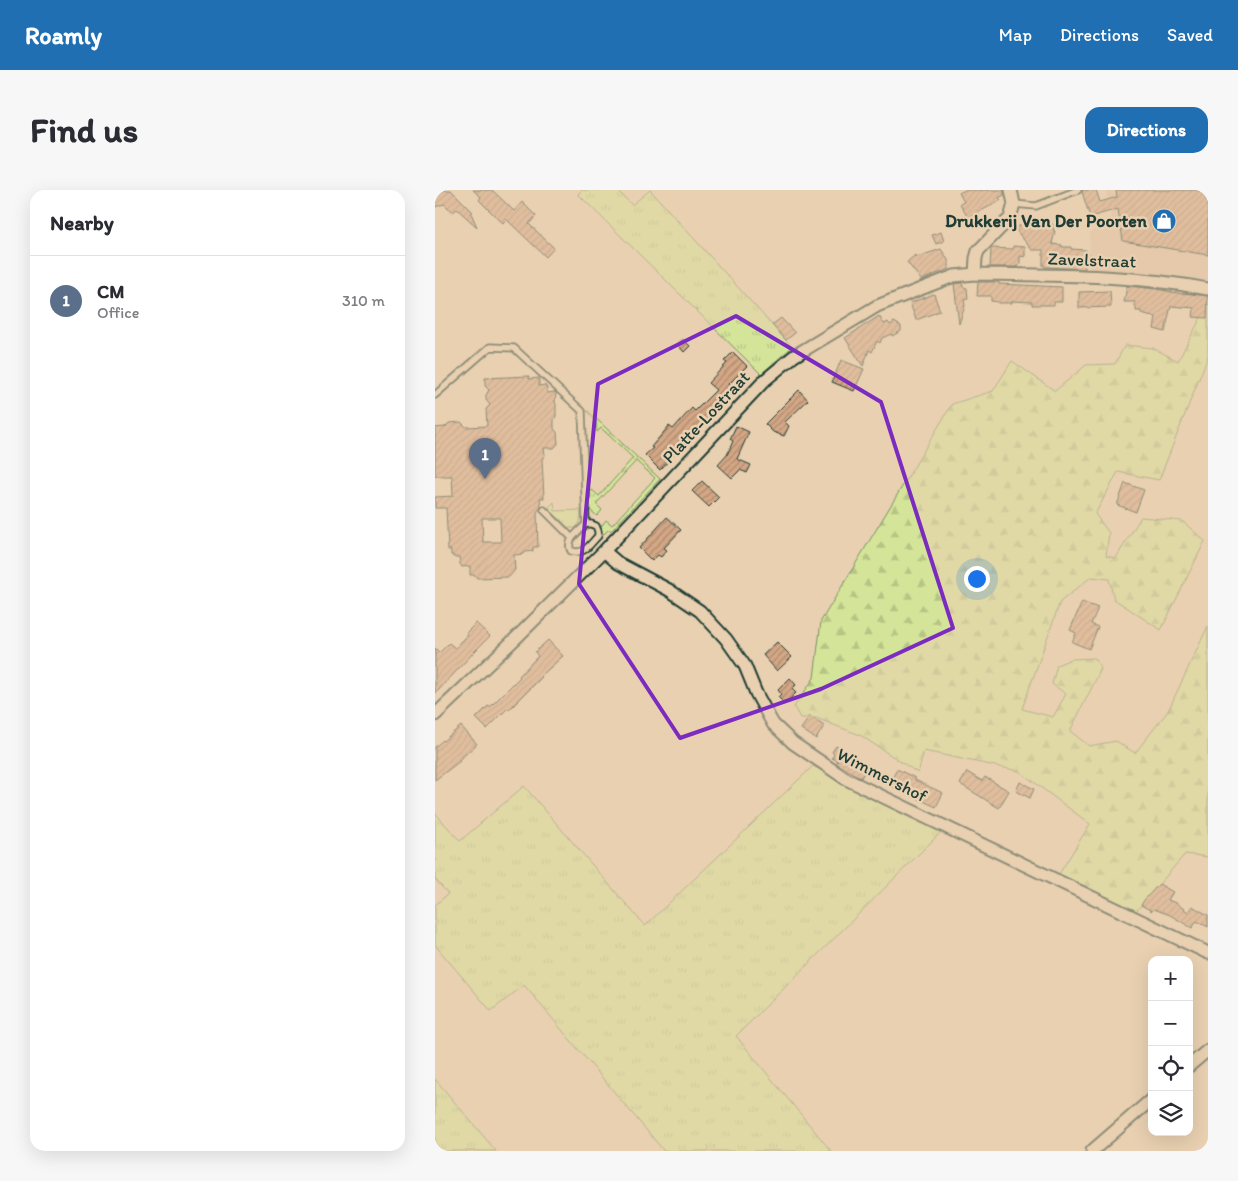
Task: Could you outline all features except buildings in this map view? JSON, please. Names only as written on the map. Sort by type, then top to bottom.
[{"type":"street","points":[[975,274],[978,252],[1010,218],[1014,204],[1011,190]]},
{"type":"street","name":"Zavelstraat","points":[[975,274],[1125,278],[1156,280],[1208,288]]},
{"type":"street","name":"Platte-Lostraat","points":[[435,716],[604,552],[765,380],[794,356],[877,306],[954,276],[975,274]]},
{"type":"street","name":"Wimmershof","points":[[604,552],[618,563],[669,590],[700,611],[727,639],[745,666],[756,693],[773,724],[793,743],[823,764],[846,779],[1208,953]]},
{"type":"street","points":[[1193,1063],[1208,1050]]},
{"type":"street","points":[[1092,1151],[1148,1102]]},
{"type":"lane","points":[[1014,204],[1036,206],[1078,190]]},
{"type":"lane","points":[[435,395],[490,348],[514,348],[582,411],[586,524],[569,541],[571,552],[583,552],[598,536],[596,526],[586,524]]},
{"type":"lane","points":[[544,510],[572,538]]},
{"type":"lane","points":[[593,541],[604,552]]},
{"type":"highlighted area","points":[[736,316],[881,402],[953,628],[821,689],[680,738],[579,584],[598,384]]},
{"type":"shaded area","points":[[1106,190],[1208,190],[1208,282],[1158,274],[1089,272],[1090,233],[1111,218]]},
{"type":"green space","points":[[582,190],[617,190],[632,205],[650,190],[792,347],[761,374],[578,194]]},
{"type":"green space","points":[[1208,304],[1208,356],[1159,480],[1118,472],[1095,514],[1109,533],[1106,556],[1116,558],[1141,517],[1182,521],[1205,541],[1161,630],[1114,599],[1109,579],[1091,577],[1060,602],[1022,709],[1053,717],[1066,694],[1052,684],[1057,665],[1071,659],[1095,658],[1101,669],[1070,731],[1089,746],[1116,741],[1135,753],[1168,711],[1208,626],[1208,857],[1185,854],[1132,916],[1056,879],[1090,824],[1019,771],[924,751],[918,773],[860,735],[816,718],[800,718],[794,707],[814,678],[821,621],[952,404],[993,391],[1012,361],[1055,391],[1086,365],[1115,364],[1125,345],[1153,348],[1178,361]]},
{"type":"green space","points":[[587,410],[660,479],[611,531],[609,529],[604,534],[600,528],[606,520],[612,525],[655,478],[636,461],[596,504],[602,510],[597,516],[590,510],[590,493],[592,490],[599,496],[633,458],[601,428],[597,432],[596,421]]},
{"type":"green space","points":[[554,502],[555,511],[580,510],[580,520],[575,528],[569,528],[548,508]]},
{"type":"green space","points":[[813,766],[942,831],[736,1036],[831,1151],[664,1151],[524,985],[491,1011],[435,945],[435,905],[448,894],[435,879],[435,813],[460,841],[524,786],[645,926]]},
{"type":"green space","points":[[435,1079],[496,1151],[435,1151]]},
{"type":"place","name":"Drukkerij Van Der Poorten","points":[[1164,221]]},
{"type":"place","name":"CM","points":[[485,479]]}]
